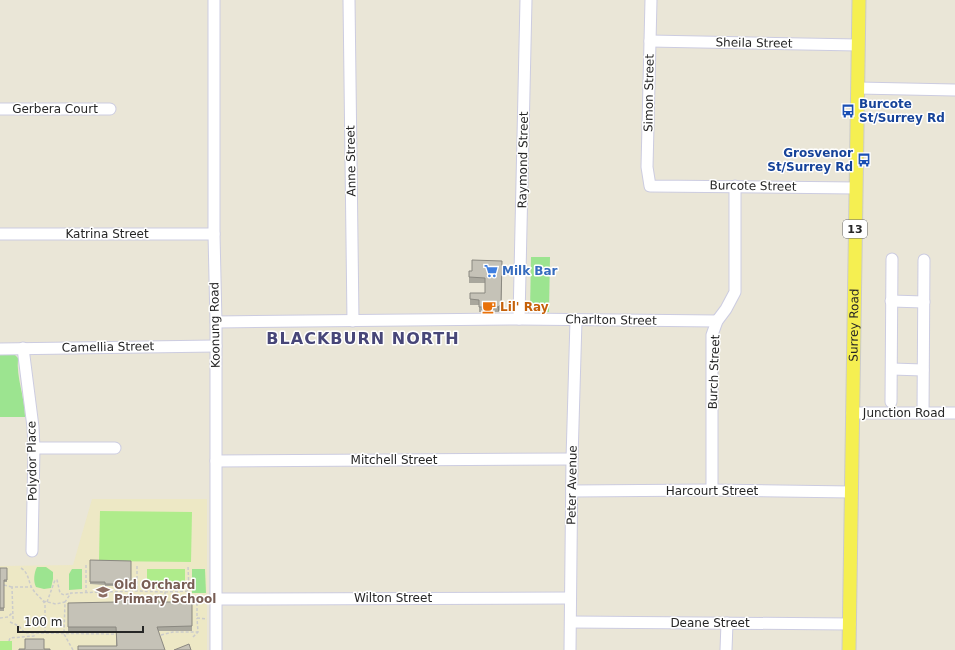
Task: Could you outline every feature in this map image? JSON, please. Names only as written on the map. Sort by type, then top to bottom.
[{"type":"main road","name":"Surrey Road","points":[[849,650],[859,0]]},
{"type":"street","name":"Koonung Road","points":[[214,0],[216,650]]},
{"type":"street","name":"Anne Street","points":[[348,0],[353,321]]},
{"type":"street","name":"Raymond Street","points":[[519,319],[526,0]]},
{"type":"street","name":"Simon Street","points":[[650,186],[647,167],[651,0]]},
{"type":"street","name":"Sheila Street","points":[[650,41],[858,45]]},
{"type":"street","points":[[858,88],[955,90]]},
{"type":"street","name":"Gerbera Court","points":[[0,109],[110,109]]},
{"type":"street","name":"Burcote Street","points":[[650,186],[856,188]]},
{"type":"street","name":"Burch Street","points":[[712,490],[712,335],[717,321],[726,309],[735,292],[735,186]]},
{"type":"street","name":"Katrina Street","points":[[0,234],[214,234]]},
{"type":"street","points":[[891,402],[892,260]]},
{"type":"street","points":[[923,413],[924,260]]},
{"type":"street","points":[[891,301],[924,302]]},
{"type":"street","name":"Charlton Street","points":[[216,322],[519,319],[717,321]]},
{"type":"street","name":"Peter Avenue","points":[[570,650],[572,459],[576,320]]},
{"type":"street","name":"Camellia Street","points":[[0,348],[216,346]]},
{"type":"street","name":"Polydor Place","points":[[23,348],[34,448],[32,551]]},
{"type":"street","points":[[892,370],[923,370]]},
{"type":"street","name":"Junction Road","points":[[852,413],[955,413]]},
{"type":"street","points":[[34,448],[115,448]]},
{"type":"street","name":"Mitchell Street","points":[[216,461],[572,459]]},
{"type":"street","name":"Harcourt Street","points":[[572,491],[712,490],[852,492]]},
{"type":"street","name":"Wilton Street","points":[[216,599],[570,598]]},
{"type":"street","name":"Deane Street","points":[[570,622],[850,624]]},
{"type":"street","points":[[726,650],[727,623]]},
{"type":"path","points":[[86,564],[86,593]]},
{"type":"path","points":[[137,566],[137,591]]},
{"type":"path","points":[[47,602],[55,580],[57,580],[60,593],[64,595],[71,593],[189,591],[188,566]]},
{"type":"path","points":[[21,568],[27,573],[32,587],[45,604],[45,633]]},
{"type":"path","points":[[4,585],[12,587],[32,587]]},
{"type":"path","points":[[12,587],[13,619]]},
{"type":"path","points":[[165,592],[165,604]]},
{"type":"path","points":[[71,593],[65,602],[64,634],[70,643],[72,650]]},
{"type":"path","points":[[43,601],[59,604],[65,602]]},
{"type":"path","points":[[191,604],[197,604],[198,632],[193,637]]},
{"type":"path","points":[[0,618],[8,617],[13,613]]},
{"type":"path","points":[[197,618],[207,619]]},
{"type":"path","points":[[10,622],[19,626],[25,633],[116,634]]},
{"type":"path","points":[[161,635],[173,632],[198,632]]},
{"type":"path","points":[[10,641],[10,638],[34,636],[34,633]]},
{"type":"shaded area","name":"Old Orchard Primary School","points":[[92,499],[207,499],[207,650],[0,650],[0,566],[73,565]]},
{"type":"green space","points":[[531,257],[550,257],[549,312],[530,311]]},
{"type":"green space","points":[[0,354],[14,354],[18,358],[18,373],[24,402],[25,417],[0,417]]},
{"type":"green space","points":[[100,511],[192,512],[191,562],[99,561]]},
{"type":"green space","points":[[37,567],[46,567],[53,572],[51,588],[44,589],[36,587],[34,577]]},
{"type":"green space","points":[[72,569],[82,569],[82,589],[69,590],[69,574]]},
{"type":"green space","points":[[147,569],[185,569],[185,588],[147,588]]},
{"type":"green space","points":[[192,569],[205,569],[206,593],[192,593]]},
{"type":"green space","points":[[0,641],[12,641],[12,650],[0,650]]},
{"type":"building","points":[[472,260],[502,261],[501,304],[498,307],[479,307],[479,300],[470,299],[470,293],[485,293],[485,278],[469,277],[469,271],[472,271]]},
{"type":"building","points":[[90,560],[131,561],[131,584],[105,584],[105,582],[90,582]]},
{"type":"building","points":[[0,568],[7,568],[7,580],[4,580],[4,608],[0,608]]},
{"type":"building","points":[[117,600],[192,602],[192,626],[157,627],[165,650],[78,650],[78,646],[117,646],[116,627],[68,627],[68,603],[117,602]]},
{"type":"building","points":[[25,639],[44,639],[44,649],[50,650],[19,650],[25,649]]},
{"type":"building","points":[[189,644],[191,650],[174,650]]},
{"type":"place","name":"Burcote St/Surrey Rd","points":[[848,111]]},
{"type":"place","name":"Grosvenor St/Surrey Rd","points":[[864,160]]},
{"type":"place","name":"Milk Bar","points":[[491,271]]},
{"type":"place","name":"Lil' Ray","points":[[489,307]]},
{"type":"place","name":"Old Orchard Primary School","points":[[103,592]]},
{"type":"district","name":"BLACKBURN NORTH","points":[[363,338]]}]
